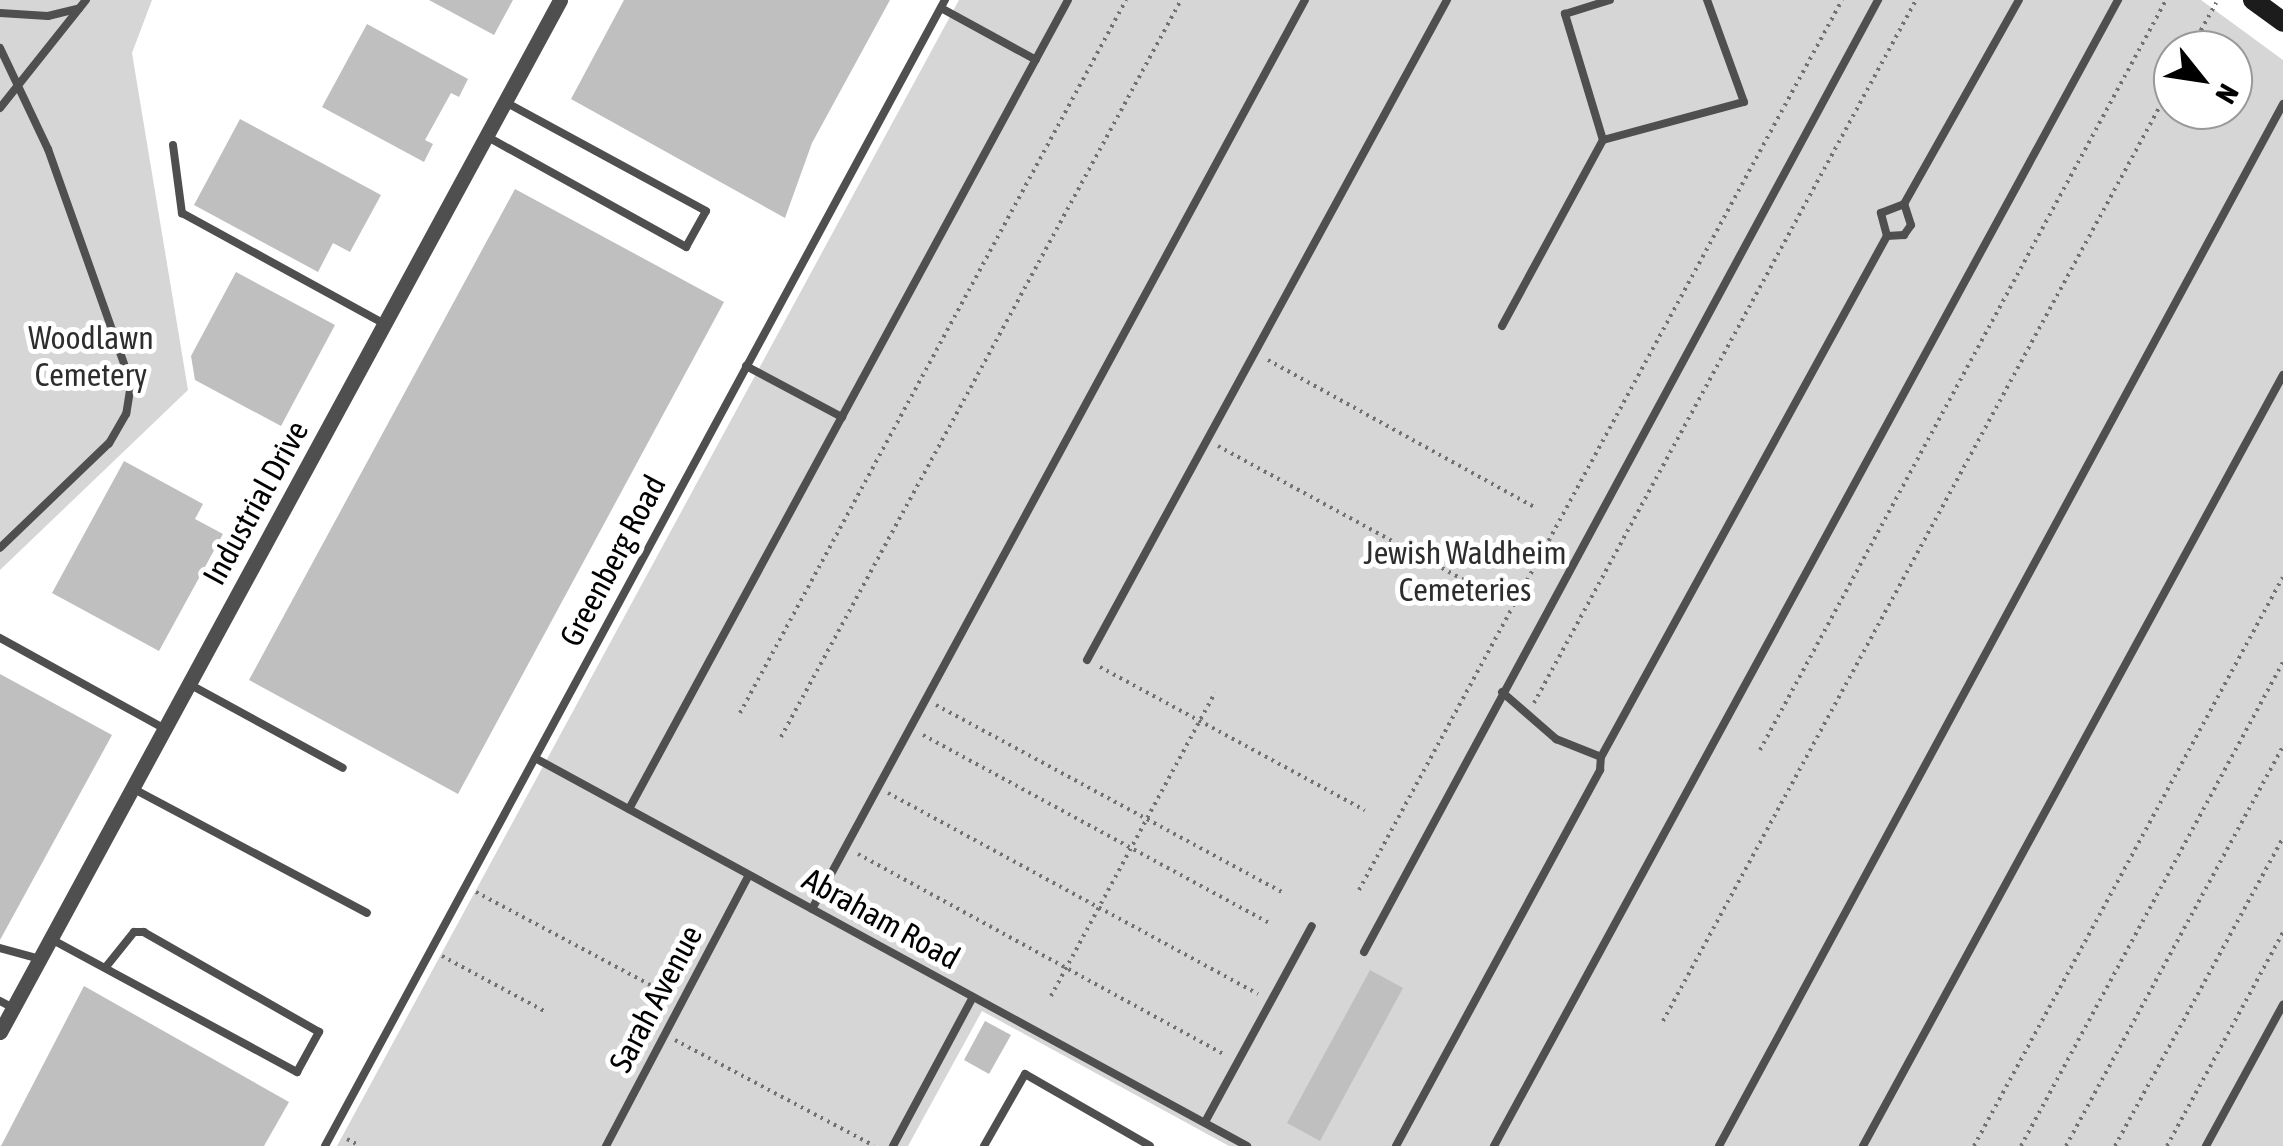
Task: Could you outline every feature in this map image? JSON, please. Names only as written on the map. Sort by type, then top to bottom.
[{"type":"main road","points":[[2253,0],[2283,22]]},
{"type":"street","name":"Industrial Drive","points":[[0,1032],[7,1004],[40,959],[560,0]]},
{"type":"lane","points":[[629,809],[1068,0]]},
{"type":"lane","points":[[812,909],[1305,0]]},
{"type":"lane","points":[[1088,660],[1447,0]]},
{"type":"lane","points":[[1502,326],[1603,140],[1566,14],[1610,0]]},
{"type":"lane","points":[[1603,140],[1744,102],[1708,0]]},
{"type":"lane","points":[[1364,952],[1878,0]]},
{"type":"lane","points":[[1396,1146],[1600,770],[1601,757],[1887,236],[1881,213],[1904,204],[2019,0]]},
{"type":"lane","points":[[1494,1146],[2118,0]]},
{"type":"lane","points":[[0,13],[48,16],[84,4]]},
{"type":"lane","points":[[0,108],[84,4]]},
{"type":"lane","points":[[943,4],[1036,60]]},
{"type":"lane","name":"Greenberg Road","points":[[324,1146],[943,4]]},
{"type":"lane","points":[[0,48],[48,149],[113,322],[131,399],[109,443],[0,548]]},
{"type":"lane","points":[[486,136],[686,247],[706,211],[505,102]]},
{"type":"lane","points":[[1718,1146],[2283,104]]},
{"type":"lane","points":[[173,146],[182,213],[384,324]]},
{"type":"lane","points":[[1887,236],[1904,235],[1911,225],[1904,204]]},
{"type":"lane","points":[[746,366],[842,417]]},
{"type":"lane","points":[[1863,1146],[2283,375]]},
{"type":"lane","points":[[0,638],[164,729]]},
{"type":"lane","points":[[189,684],[344,768]]},
{"type":"lane","points":[[1502,692],[1526,716],[1571,748],[1601,757]]},
{"type":"lane","name":"Abraham Road","points":[[535,758],[1247,1146]]},
{"type":"lane","points":[[132,788],[367,913]]},
{"type":"lane","name":"Sarah Avenue","points":[[606,1146],[749,875]]},
{"type":"lane","points":[[1205,1122],[1312,926]]},
{"type":"lane","points":[[50,939],[297,1072],[319,1032],[144,932],[134,932],[106,966]]},
{"type":"lane","points":[[0,948],[40,959]]},
{"type":"lane","points":[[893,1146],[973,998]]},
{"type":"lane","points":[[2206,1146],[2283,1005]]},
{"type":"lane","points":[[984,1146],[1025,1074],[1144,1144]]},
{"type":"path","points":[[740,713],[1126,0]]},
{"type":"path","points":[[781,736],[1180,0]]},
{"type":"path","points":[[1359,890],[1842,0]]},
{"type":"path","points":[[1526,716],[1916,0]]},
{"type":"path","points":[[1760,750],[2166,0]]},
{"type":"path","points":[[2201,30],[2216,3]]},
{"type":"path","points":[[1663,1021],[2153,119]]},
{"type":"path","points":[[1255,353],[1536,508]]},
{"type":"path","points":[[1207,440],[1486,592]]},
{"type":"path","points":[[1974,1146],[2283,577]]},
{"type":"path","points":[[1088,660],[1365,810]]},
{"type":"path","points":[[2020,1146],[2283,662]]},
{"type":"path","points":[[1052,996],[1215,694]]},
{"type":"path","points":[[926,699],[1283,893]]},
{"type":"path","points":[[910,728],[1269,923]]},
{"type":"path","points":[[2066,1146],[2283,746]]},
{"type":"path","points":[[878,788],[1271,1001]]},
{"type":"path","points":[[2116,1146],[2283,838]]},
{"type":"path","points":[[845,847],[1224,1054]]},
{"type":"path","points":[[466,886],[684,1002]]},
{"type":"path","points":[[2167,1146],[2283,932]]},
{"type":"path","points":[[431,950],[544,1010]]},
{"type":"path","points":[[665,1036],[874,1146]]},
{"type":"green space","name":"Woodlawn Cemetery","points":[[0,0],[152,0],[132,53],[188,390],[0,570]]},
{"type":"green space","name":"Jewish Waldheim Cemeteries","points":[[959,0],[2201,0],[2242,30],[2153,30],[2153,130],[2253,130],[2253,38],[2283,60],[2283,1146],[1229,1146],[982,1011],[908,1146],[337,1146]]},
{"type":"building","points":[[429,0],[513,0],[494,35]]},
{"type":"building","points":[[624,0],[890,0],[812,143],[785,218],[571,99]]},
{"type":"building","points":[[367,24],[468,79],[459,97],[451,93],[425,140],[433,144],[424,162],[322,107]]},
{"type":"building","points":[[240,119],[381,195],[350,252],[333,243],[318,272],[194,205]]},
{"type":"building","points":[[515,189],[724,302],[458,794],[249,680]]},
{"type":"building","points":[[236,272],[335,325],[281,426],[195,380],[191,356]]},
{"type":"building","points":[[124,461],[203,504],[195,519],[223,534],[159,651],[52,593]]},
{"type":"building","points":[[0,674],[112,735],[0,940]]},
{"type":"building","points":[[1370,970],[1403,988],[1320,1141],[1287,1123]]},
{"type":"building","points":[[84,986],[289,1102],[264,1146],[1,1146]]},
{"type":"building","points":[[985,1021],[1011,1035],[989,1074],[964,1060]]}]
